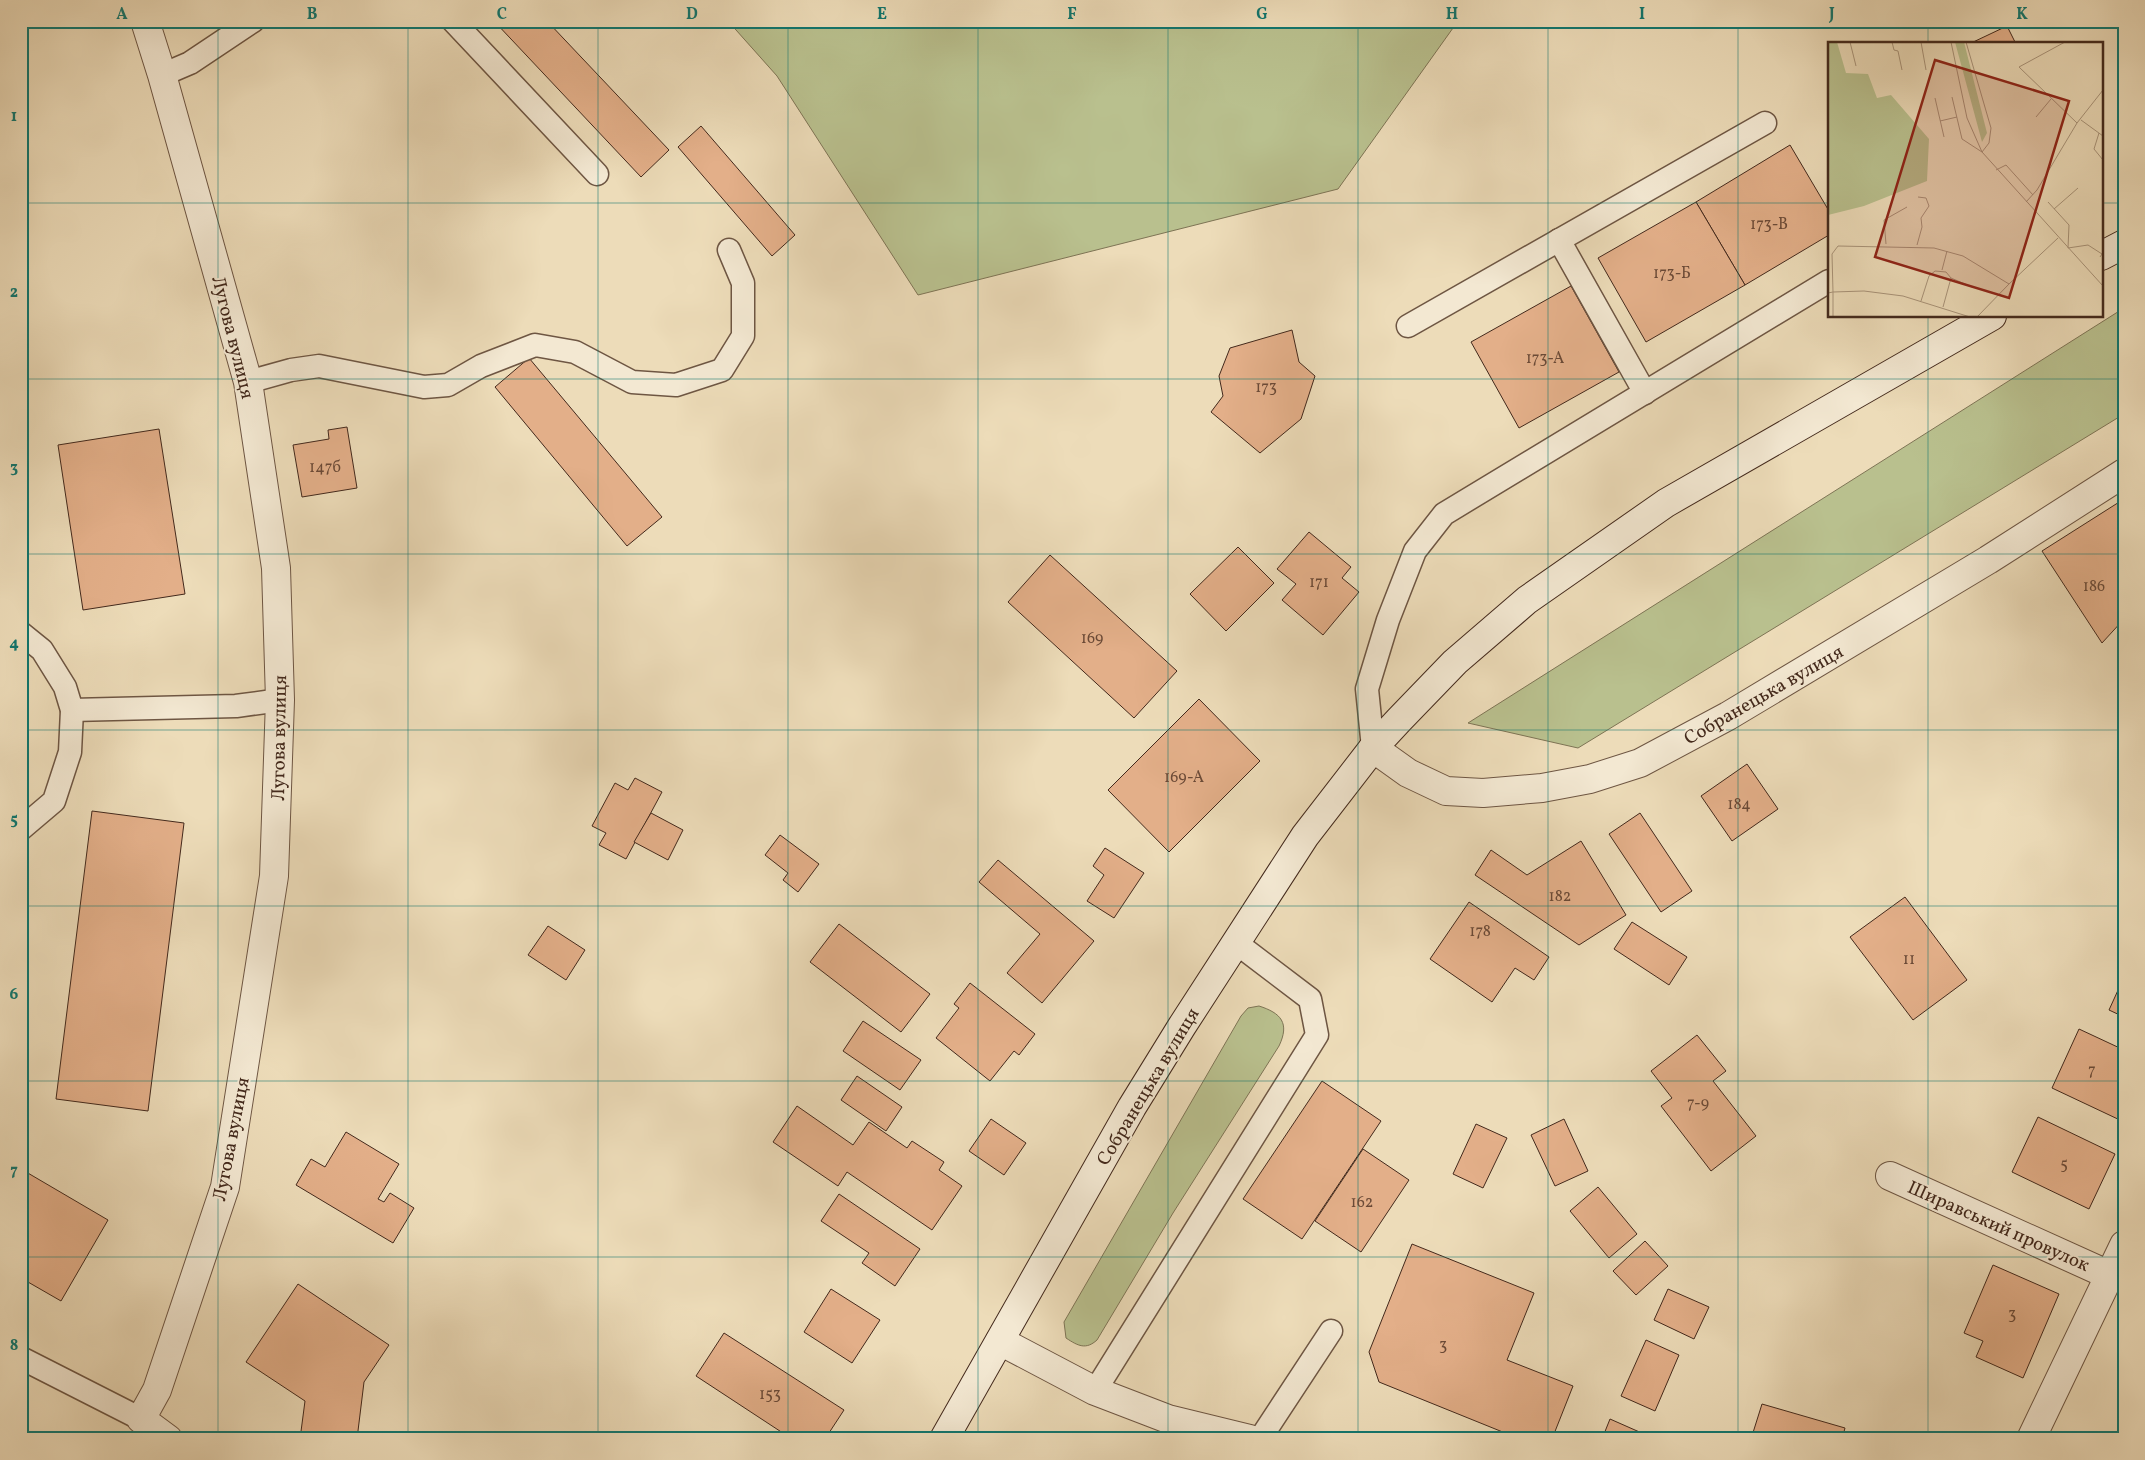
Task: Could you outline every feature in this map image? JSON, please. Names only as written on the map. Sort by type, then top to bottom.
[{"type":"street","name":"Лугова вулиця","points":[[141,1420],[157,1390],[225,1187],[274,876],[280,700],[276,568],[248,382],[162,75],[145,21]]},
{"type":"street","points":[[2102,255],[2124,244]]},
{"type":"street","name":"Собранецька вулиця","points":[[944,1439],[1132,1107],[1235,942],[1305,836],[1374,748],[1455,662],[1527,600],[1568,571],[1666,503],[1989,318]]},
{"type":"street","name":"Собранецька вулиця","points":[[1374,748],[1408,773],[1446,791],[1482,793],[1542,788],[1590,779],[1640,763],[1728,716],[1988,560],[2124,473]]},
{"type":"street","name":"Ширавський провулок","points":[[1890,1176],[2109,1274]]},
{"type":"street","points":[[2031,1439],[2124,1245]]},
{"type":"street","points":[[1000,1341],[1096,1391],[1168,1419],[1250,1439]]},
{"type":"street","points":[[141,1420],[168,1439]]},
{"type":"lane","points":[[162,75],[190,62],[253,21]]},
{"type":"lane","points":[[453,21],[597,174]]},
{"type":"lane","points":[[1408,326],[1765,124]]},
{"type":"lane","points":[[1559,240],[1645,393]]},
{"type":"lane","points":[[248,382],[291,370],[319,366],[424,387],[448,385],[481,366],[535,345],[575,352],[632,382],[676,385],[722,370],[744,336],[743,283],[729,250]]},
{"type":"lane","points":[[1374,748],[1367,689],[1388,620],[1415,551],[1444,514],[1828,283]]},
{"type":"lane","points":[[21,633],[42,650],[65,687],[72,710],[70,752],[54,801],[21,829]]},
{"type":"lane","points":[[72,710],[236,706],[280,700]]},
{"type":"lane","points":[[1096,1391],[1317,1035],[1310,999],[1235,942]]},
{"type":"lane","points":[[1260,1439],[1331,1331]]},
{"type":"lane","points":[[21,1358],[141,1420]]},
{"type":"green space","points":[[728,21],[1458,21],[1338,189],[918,295],[777,76]]},
{"type":"green space","points":[[2124,308],[2124,414],[1578,748],[1468,723]]},
{"type":"green space","points":[[1259,1006],[1273,1012],[1281,1020],[1284,1031],[1279,1046],[1173,1213],[1097,1340],[1086,1346],[1074,1343],[1066,1338],[1064,1322],[1241,1016],[1248,1008]]},
{"type":"building","points":[[494,21],[547,21],[669,150],[641,177]]},
{"type":"building","points":[[2007,26],[2015,42],[1973,42]]},
{"type":"building","points":[[701,126],[795,235],[772,256],[678,147]]},
{"type":"building","points":[[1790,145],[1828,209],[1828,236],[1745,285],[1696,202]]},
{"type":"building","points":[[1696,202],[1745,285],[1646,342],[1598,258]]},
{"type":"building","points":[[1571,286],[1619,372],[1519,428],[1471,342]]},
{"type":"building","points":[[1292,330],[1299,362],[1315,376],[1301,419],[1260,453],[1211,412],[1223,396],[1219,376],[1230,348]]},
{"type":"building","points":[[529,358],[662,517],[627,546],[495,387]]},
{"type":"building","points":[[347,427],[357,488],[302,497],[293,445],[329,439],[328,430]]},
{"type":"building","points":[[159,429],[185,594],[83,610],[58,445]]},
{"type":"building","points":[[2124,499],[2124,619],[2102,643],[2042,551]]},
{"type":"building","points":[[1309,532],[1351,567],[1342,578],[1359,592],[1323,635],[1282,600],[1296,584],[1277,569]]},
{"type":"building","points":[[1238,547],[1274,583],[1226,631],[1190,594]]},
{"type":"building","points":[[1050,555],[1177,671],[1134,718],[1008,602]]},
{"type":"building","points":[[1199,699],[1260,761],[1169,852],[1108,790]]},
{"type":"building","points":[[1747,764],[1778,809],[1732,841],[1701,796]]},
{"type":"building","points":[[635,778],[662,792],[626,859],[599,845],[606,833],[592,826],[615,783],[628,790]]},
{"type":"building","points":[[92,811],[184,823],[148,1111],[56,1099]]},
{"type":"building","points":[[651,813],[683,830],[668,860],[634,842]]},
{"type":"building","points":[[1640,813],[1692,891],[1661,912],[1609,834]]},
{"type":"building","points":[[780,835],[819,864],[798,892],[783,880],[788,873],[765,855]]},
{"type":"building","points":[[1581,841],[1626,915],[1579,945],[1475,875],[1491,850],[1527,875]]},
{"type":"building","points":[[1105,848],[1144,873],[1114,918],[1087,901],[1104,875],[1093,866]]},
{"type":"building","points":[[998,860],[1094,941],[1042,1003],[1007,973],[1040,934],[979,882]]},
{"type":"building","points":[[1905,897],[1967,980],[1913,1020],[1850,937]]},
{"type":"building","points":[[1469,902],[1549,957],[1534,980],[1515,968],[1492,1002],[1430,959]]},
{"type":"building","points":[[1632,922],[1687,957],[1669,985],[1614,949]]},
{"type":"building","points":[[839,924],[930,994],[901,1032],[810,962]]},
{"type":"building","points":[[548,926],[585,950],[566,980],[528,955]]},
{"type":"building","points":[[2124,977],[2124,1017],[2109,1010]]},
{"type":"building","points":[[970,983],[1035,1034],[1019,1055],[1014,1051],[990,1081],[936,1038],[959,1008],[954,1004]]},
{"type":"building","points":[[863,1021],[921,1060],[900,1090],[843,1051]]},
{"type":"building","points":[[2079,1029],[2124,1050],[2122,1121],[2052,1088]]},
{"type":"building","points":[[1697,1035],[1726,1071],[1713,1081],[1756,1136],[1711,1171],[1661,1106],[1672,1098],[1651,1071]]},
{"type":"building","points":[[857,1076],[902,1107],[886,1131],[841,1100]]},
{"type":"building","points":[[1322,1081],[1381,1121],[1302,1239],[1243,1199]]},
{"type":"building","points":[[797,1106],[853,1145],[869,1122],[907,1148],[912,1141],[944,1162],[939,1170],[962,1186],[932,1230],[847,1172],[838,1186],[773,1142]]},
{"type":"building","points":[[2038,1117],[2115,1154],[2089,1209],[2012,1172]]},
{"type":"building","points":[[991,1119],[1026,1143],[1004,1175],[969,1151]]},
{"type":"building","points":[[1564,1119],[1588,1171],[1555,1186],[1531,1135]]},
{"type":"building","points":[[1476,1124],[1507,1138],[1483,1188],[1453,1174]]},
{"type":"building","points":[[346,1132],[399,1164],[378,1199],[384,1202],[390,1193],[414,1208],[393,1243],[296,1185],[311,1159],[325,1167]]},
{"type":"building","points":[[1363,1149],[1409,1180],[1361,1252],[1315,1221]]},
{"type":"building","points":[[21,1169],[108,1220],[61,1301],[21,1278]]},
{"type":"building","points":[[1598,1187],[1637,1234],[1609,1258],[1570,1211]]},
{"type":"building","points":[[839,1194],[920,1249],[895,1286],[862,1263],[869,1253],[821,1221]]},
{"type":"building","points":[[1645,1241],[1668,1266],[1636,1295],[1613,1271]]},
{"type":"building","points":[[1412,1244],[1534,1293],[1507,1360],[1573,1386],[1552,1439],[1520,1439],[1379,1382],[1369,1352]]},
{"type":"building","points":[[1993,1265],[2059,1294],[2023,1378],[1976,1357],[1983,1341],[1964,1333]]},
{"type":"building","points":[[298,1284],[389,1345],[364,1382],[357,1439],[300,1439],[305,1401],[246,1362]]},
{"type":"building","points":[[831,1289],[880,1320],[852,1363],[804,1332]]},
{"type":"building","points":[[1668,1289],[1709,1307],[1694,1339],[1654,1320]]},
{"type":"building","points":[[724,1333],[844,1410],[825,1439],[792,1439],[696,1376]]},
{"type":"building","points":[[1646,1340],[1679,1355],[1655,1411],[1621,1396]]},
{"type":"building","points":[[1762,1404],[1845,1428],[1842,1439],[1751,1439]]},
{"type":"building","points":[[1610,1419],[1644,1434],[1642,1439],[1602,1439]]}]
